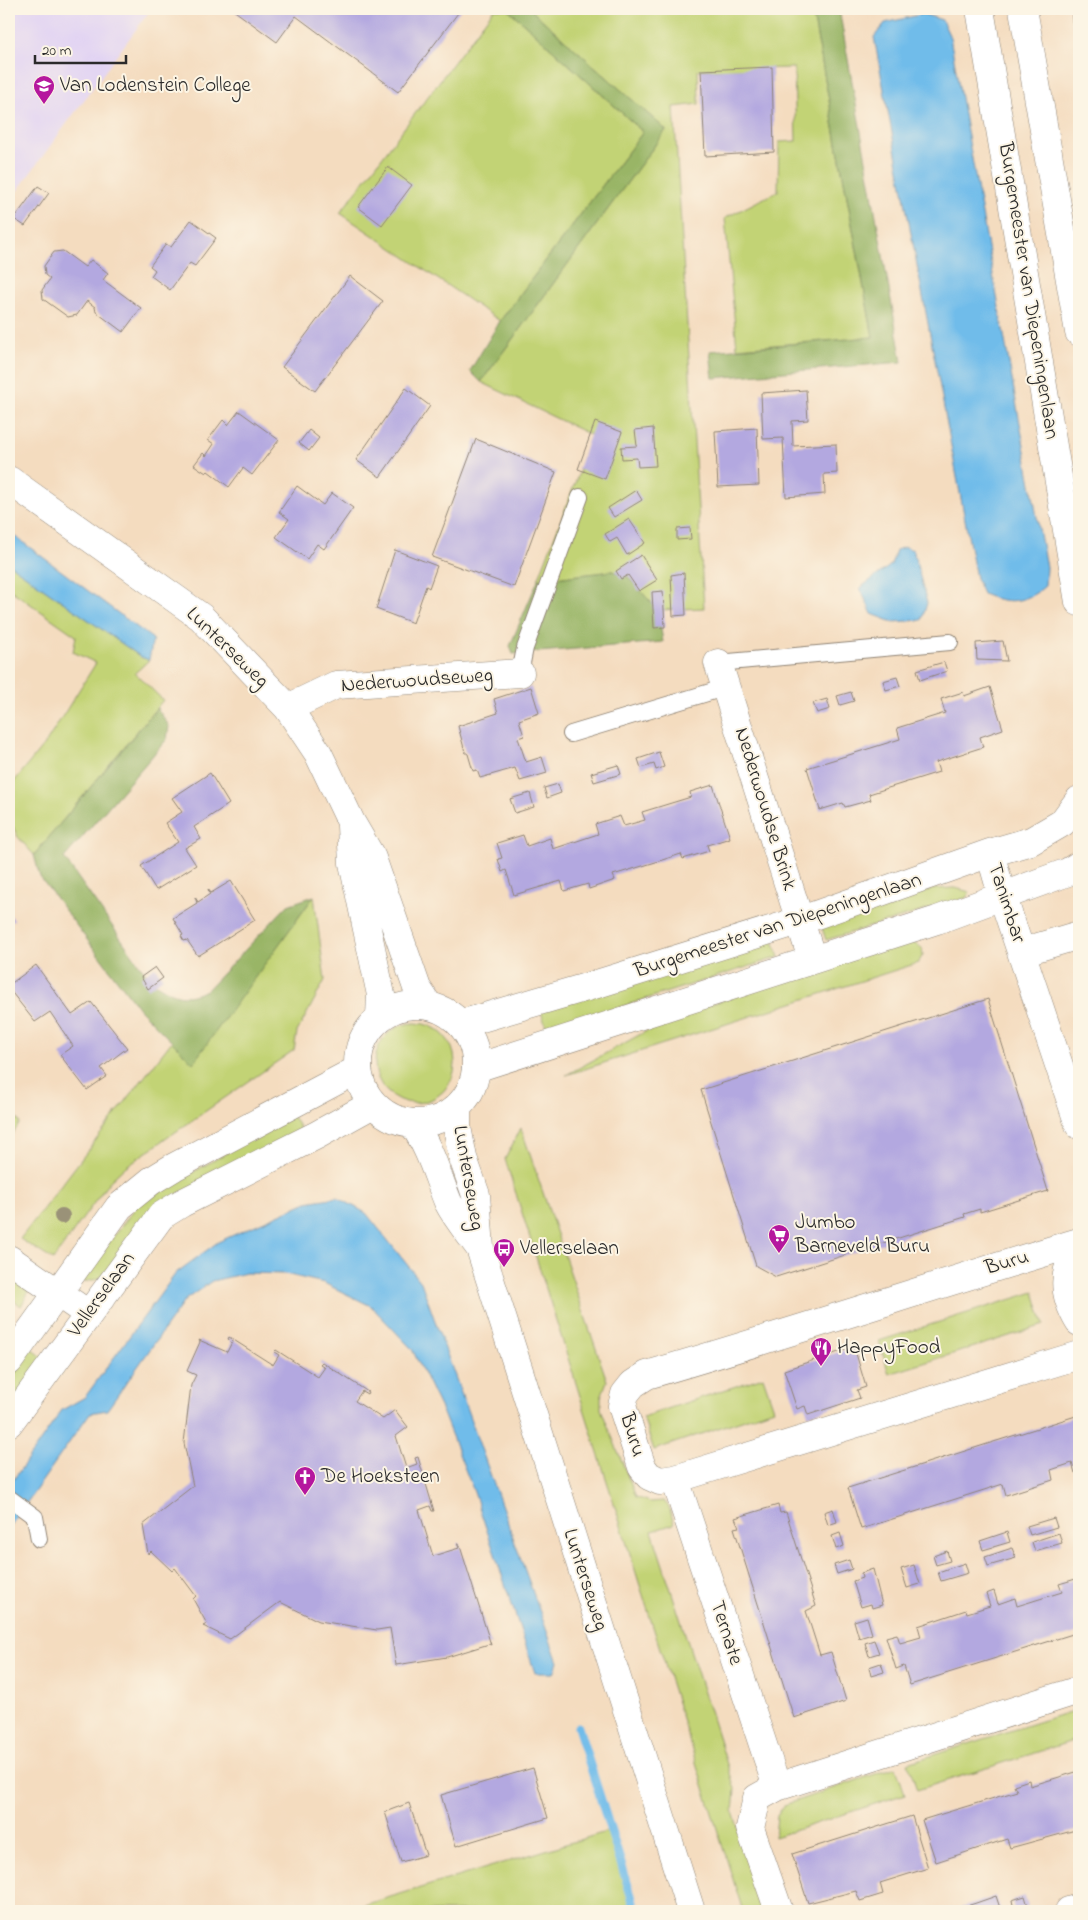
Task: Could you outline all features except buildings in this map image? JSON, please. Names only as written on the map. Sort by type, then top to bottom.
[{"type":"street","name":"Burgemeester van Diepeningenlaan","points":[[980,9],[1079,602]]},
{"type":"street","name":"Burgemeester van Diepeningenlaan","points":[[1023,9],[1071,235],[1079,332]]},
{"type":"street","points":[[1020,242],[1071,235]]},
{"type":"street","name":"Lunterseweg","points":[[9,480],[201,617],[288,708],[318,753],[351,822],[372,858],[417,988],[429,1006]]},
{"type":"street","name":"Nederwoudseweg","points":[[288,708],[336,685],[520,673]]},
{"type":"street","name":"Nederwoudse Brink","points":[[722,675],[812,959]]},
{"type":"street","name":"Burgemeester van Diepeningenlaan","points":[[461,1024],[800,921],[990,853],[1031,841],[1062,823],[1079,800]]},
{"type":"street","name":"Lunterseweg","points":[[351,822],[353,862],[381,995],[380,1017]]},
{"type":"street","name":"Tanimbar","points":[[990,853],[1002,895],[1079,1125]]},
{"type":"street","name":"Burgemeester van Diepeningenlaan","points":[[476,1068],[937,920],[1068,872],[1079,865]]},
{"type":"street","name":"Tanimbar","points":[[1022,952],[1079,935]]},
{"type":"street","points":[[412,1004],[429,1006],[446,1012],[461,1024],[470,1037],[475,1052],[476,1068],[473,1083],[457,1108],[444,1117],[429,1122],[413,1124],[398,1121],[384,1114],[373,1104],[362,1089],[357,1070],[359,1050],[366,1032],[380,1017],[395,1009],[412,1004]]},
{"type":"street","name":"Vellerselaan","points":[[9,1361],[119,1207],[151,1181],[357,1070]]},
{"type":"street","name":"Vellerselaan","points":[[9,1423],[161,1216],[182,1203],[317,1135],[373,1104]]},
{"type":"street","name":"Lunterseweg","points":[[457,1108],[458,1127],[464,1158],[476,1195],[480,1248],[691,1911]]},
{"type":"street","name":"Lunterseweg","points":[[413,1124],[422,1137],[436,1167],[449,1203],[480,1248]]},
{"type":"street","points":[[1079,1243],[1070,1260],[1066,1281],[1069,1302],[1079,1322]]},
{"type":"street","name":"Buru","points":[[1079,1243],[978,1271],[758,1342],[647,1375],[633,1384],[625,1394],[622,1406],[642,1467],[649,1476],[660,1481],[675,1479],[1079,1355]]},
{"type":"street","points":[[9,1259],[56,1294],[88,1314]]},
{"type":"street","name":"Ternate","points":[[675,1479],[777,1787]]},
{"type":"street","points":[[779,1911],[750,1828],[757,1798],[777,1787],[1079,1690]]},
{"type":"street","points":[[1070,1911],[1079,1908]]},
{"type":"lane","points":[[520,673],[525,648],[580,497]]},
{"type":"lane","points":[[571,734],[722,675],[950,642]]},
{"type":"lane","points":[[9,1498],[35,1517],[39,1539]]},
{"type":"shaded area","name":"Van Lodenstein College","points":[[9,9],[151,9],[9,202]]},
{"type":"green space","points":[[494,9],[508,9],[643,132],[500,321],[340,213]]},
{"type":"green space","points":[[508,9],[530,9],[666,130],[481,382],[470,371],[500,321],[643,132]]},
{"type":"green space","points":[[530,9],[812,9],[873,337],[737,348],[725,218],[778,191],[779,142],[796,141],[794,68],[698,70],[699,104],[674,107],[704,608],[658,610],[614,571],[538,580],[593,436],[481,382],[666,130]]},
{"type":"green space","points":[[812,9],[839,9],[902,362],[713,378],[710,351],[873,337]]},
{"type":"green space","points":[[9,564],[141,657],[149,660],[135,673],[163,700],[34,855],[18,837],[9,819],[9,788],[47,741],[96,663],[73,652],[76,636],[9,589]]},
{"type":"green space","points":[[613,571],[628,577],[658,610],[663,642],[513,654],[510,646],[538,580]]},
{"type":"green space","points":[[157,708],[169,726],[167,739],[64,858],[151,981],[165,990],[184,996],[198,994],[207,990],[288,905],[314,896],[193,1063],[140,1010],[40,877],[34,855]]},
{"type":"green space","points":[[955,888],[970,892],[966,898],[826,940],[821,925],[933,889]]},
{"type":"green space","points":[[314,896],[325,980],[297,1032],[294,1050],[125,1167],[109,1182],[53,1260],[20,1239],[172,1041],[193,1062]]},
{"type":"green space","points":[[772,938],[779,957],[547,1030],[541,1011]]},
{"type":"green space","points":[[909,940],[922,948],[923,955],[918,963],[566,1075],[674,1016]]},
{"type":"green space","points":[[415,1023],[430,1026],[443,1035],[452,1048],[455,1063],[452,1078],[443,1091],[430,1100],[415,1103],[400,1100],[387,1091],[378,1078],[375,1063],[378,1048],[387,1035],[400,1026]]},
{"type":"green space","points":[[292,1115],[301,1130],[98,1279],[83,1282],[81,1280],[138,1204]]},
{"type":"green space","points":[[16,1117],[20,1123],[9,1139],[9,1123]]},
{"type":"green space","points":[[521,1128],[607,1381],[601,1397],[601,1409],[636,1497],[650,1502],[664,1501],[669,1507],[674,1524],[652,1531],[735,1789],[733,1812],[766,1911],[743,1911],[505,1159]]},
{"type":"green space","points":[[9,1277],[29,1291],[21,1306],[9,1297]]},
{"type":"green space","points":[[1034,1292],[1044,1325],[889,1374],[879,1341]]},
{"type":"green space","points":[[28,1346],[45,1359],[9,1411],[9,1374]]},
{"type":"green space","points":[[763,1377],[774,1409],[654,1450],[643,1417]]},
{"type":"green space","points":[[1079,1709],[1079,1739],[917,1790],[908,1763]]},
{"type":"green space","points":[[896,1767],[905,1794],[775,1837],[777,1816],[784,1805]]},
{"type":"green space","points":[[609,1831],[633,1911],[344,1911]]},
{"type":"water","points":[[923,14],[942,20],[950,37],[1046,567],[1045,586],[1038,592],[1023,599],[1007,601],[983,594],[976,578],[874,37],[885,23]]},
{"type":"water","points":[[9,532],[153,639],[149,660],[141,657],[9,564]]},
{"type":"water","points":[[905,547],[913,550],[927,603],[922,620],[893,622],[872,614],[860,588],[891,565],[896,550]]},
{"type":"water","points":[[337,1197],[366,1213],[421,1282],[558,1662],[554,1673],[535,1673],[474,1492],[442,1411],[412,1349],[371,1306],[324,1283],[285,1274],[246,1273],[212,1281],[185,1300],[107,1410],[90,1413],[9,1528],[9,1486],[62,1410],[85,1397],[176,1273],[218,1242],[307,1202]]},
{"type":"waterway","points":[[578,1727],[636,1911]]},
{"type":"place","name":"Van Lodenstein College","points":[[44,105]]},
{"type":"place","name":"Jumbo Barneveld Buru","points":[[779,1254]]},
{"type":"place","name":"Vellerselaan","points":[[504,1268]]},
{"type":"place","name":"HappyFood","points":[[821,1367]]},
{"type":"place","name":"De Hoeksteen","points":[[305,1496]]}]
